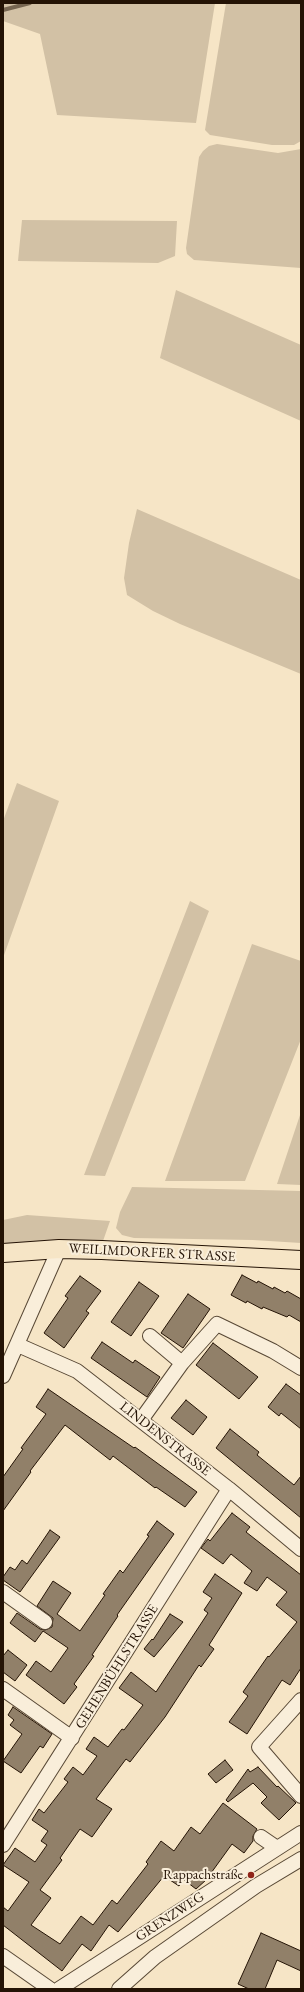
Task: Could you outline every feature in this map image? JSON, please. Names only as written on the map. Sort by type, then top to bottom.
[{"type":"main road","name":"WEILIMDORFER STRASSE","points":[[3,1253],[59,1249],[301,1260]]},
{"type":"street","points":[[3,1376],[18,1345],[59,1249]]},
{"type":"street","points":[[141,1420],[182,1363],[217,1324],[301,1368]]},
{"type":"street","points":[[150,1336],[182,1363]]},
{"type":"street","name":"LINDENSTRASSE","points":[[18,1345],[77,1371],[229,1488],[301,1549]]},
{"type":"street","name":"GEHENBÜHLSTRASSE","points":[[3,1845],[229,1488]]},
{"type":"street","points":[[3,1592],[45,1622]]},
{"type":"street","points":[[3,1689],[72,1738]]},
{"type":"street","points":[[301,1700],[259,1747],[301,1796]]},
{"type":"street","name":"GRENZWEG","points":[[59,1989],[301,1833]]},
{"type":"street","points":[[261,1837],[277,1848]]},
{"type":"street","points":[[119,1989],[155,1957],[250,1890],[301,1858]]},
{"type":"street","points":[[3,1956],[50,1989]]},
{"type":"shaded area","points":[[3,3],[215,3],[196,123],[57,115],[40,34],[3,21]]},
{"type":"shaded area","points":[[226,3],[301,3],[301,141],[294,145],[272,145],[210,135],[205,130]]},
{"type":"shaded area","points":[[217,144],[278,153],[301,149],[301,268],[194,260],[187,254],[186,248],[199,157],[209,146]]},
{"type":"shaded area","points":[[22,220],[177,221],[175,256],[158,263],[18,261]]},
{"type":"shaded area","points":[[176,290],[301,345],[301,421],[160,358]]},
{"type":"shaded area","points":[[137,509],[301,580],[301,674],[180,624],[153,611],[127,595],[124,578],[129,543]]},
{"type":"shaded area","points":[[17,783],[59,801],[3,958],[3,821]]},
{"type":"shaded area","points":[[190,901],[209,911],[105,1176],[84,1175]]},
{"type":"shaded area","points":[[252,944],[301,961],[301,1039],[245,1181],[165,1181]]},
{"type":"shaded area","points":[[301,1112],[301,1185],[277,1184]]},
{"type":"shaded area","points":[[132,1187],[301,1191],[301,1243],[253,1240],[134,1238],[122,1235],[116,1228],[120,1212]]},
{"type":"shaded area","points":[[27,1215],[110,1221],[103,1241],[60,1240],[3,1246],[3,1220]]},
{"type":"building","points":[[242,1275],[273,1289],[274,1287],[285,1293],[287,1291],[301,1299],[301,1322],[289,1315],[287,1317],[263,1307],[262,1309],[231,1295]]},
{"type":"building","points":[[80,1276],[101,1291],[86,1311],[89,1313],[64,1348],[44,1333],[68,1298],[65,1296]]},
{"type":"building","points":[[139,1282],[159,1296],[131,1336],[111,1322]]},
{"type":"building","points":[[188,1294],[210,1309],[183,1348],[161,1333]]},
{"type":"building","points":[[102,1342],[133,1363],[135,1360],[160,1377],[147,1397],[91,1358]]},
{"type":"building","points":[[213,1343],[258,1377],[239,1399],[196,1365]]},
{"type":"building","points":[[286,1384],[301,1395],[301,1429],[281,1413],[279,1416],[268,1407]]},
{"type":"building","points":[[48,1389],[134,1448],[135,1447],[197,1492],[185,1507],[156,1487],[155,1488],[113,1456],[110,1460],[65,1425],[30,1471],[31,1472],[3,1511],[3,1477],[23,1449],[21,1448],[46,1414],[36,1407]]},
{"type":"building","points":[[186,1400],[207,1417],[193,1435],[171,1418]]},
{"type":"building","points":[[230,1429],[259,1452],[257,1455],[294,1485],[301,1476],[301,1518],[216,1448]]},
{"type":"building","points":[[232,1513],[250,1527],[246,1532],[301,1575],[301,1668],[290,1685],[282,1680],[247,1734],[229,1722],[248,1696],[243,1692],[268,1656],[269,1657],[297,1622],[276,1605],[287,1592],[267,1577],[257,1591],[244,1583],[252,1571],[231,1554],[223,1564],[201,1548],[208,1539],[210,1541]]},
{"type":"building","points":[[157,1521],[174,1534],[117,1615],[118,1616],[92,1655],[94,1656],[74,1684],[77,1687],[64,1704],[26,1675],[36,1661],[51,1672],[68,1648],[43,1631],[35,1642],[10,1623],[17,1613],[40,1629],[45,1630],[52,1627],[53,1618],[37,1606],[53,1581],[71,1593],[57,1614],[80,1631],[105,1595],[103,1594],[120,1570],[123,1573],[149,1536],[147,1535]]},
{"type":"building","points":[[50,1530],[60,1537],[20,1592],[3,1580],[3,1577],[10,1567],[15,1570],[22,1560],[27,1564]]},
{"type":"building","points":[[215,1574],[242,1593],[209,1645],[214,1649],[201,1667],[199,1665],[165,1717],[130,1762],[126,1759],[96,1799],[112,1809],[92,1837],[80,1829],[60,1858],[62,1860],[40,1890],[51,1898],[31,1925],[60,1944],[81,1916],[93,1925],[112,1900],[117,1904],[148,1864],[146,1862],[161,1841],[174,1851],[191,1827],[200,1834],[223,1803],[257,1829],[253,1836],[253,1841],[244,1853],[232,1844],[206,1880],[196,1889],[183,1879],[179,1886],[164,1876],[118,1932],[109,1925],[91,1951],[82,1944],[62,1971],[3,1925],[3,1907],[8,1911],[29,1882],[3,1865],[15,1848],[35,1862],[47,1845],[41,1841],[48,1831],[32,1820],[39,1809],[44,1813],[68,1782],[64,1779],[73,1767],[83,1775],[97,1756],[86,1749],[94,1737],[108,1747],[122,1729],[124,1730],[143,1705],[119,1688],[131,1672],[156,1692],[208,1613],[204,1610],[212,1598],[203,1592]]},
{"type":"building","points":[[170,1614],[183,1622],[154,1657],[144,1649],[152,1639],[153,1640]]},
{"type":"building","points":[[8,1650],[27,1665],[15,1681],[3,1672],[3,1656]]},
{"type":"building","points":[[13,1707],[52,1734],[43,1748],[40,1746],[21,1773],[3,1761],[22,1734],[10,1725],[14,1720],[8,1715]]},
{"type":"building","points":[[225,1760],[233,1770],[216,1783],[208,1774]]},
{"type":"building","points":[[258,1767],[277,1787],[278,1786],[296,1803],[279,1820],[261,1803],[267,1797],[253,1783],[228,1802],[226,1800],[248,1769],[250,1772]]},
{"type":"building","points":[[261,1933],[301,1951],[301,1971],[277,1960],[265,1989],[249,1989],[238,1984]]},
{"type":"waterway","points":[[3,10],[30,3]]},
{"type":"place","name":"Rappachstraße","points":[[251,1875]]}]
